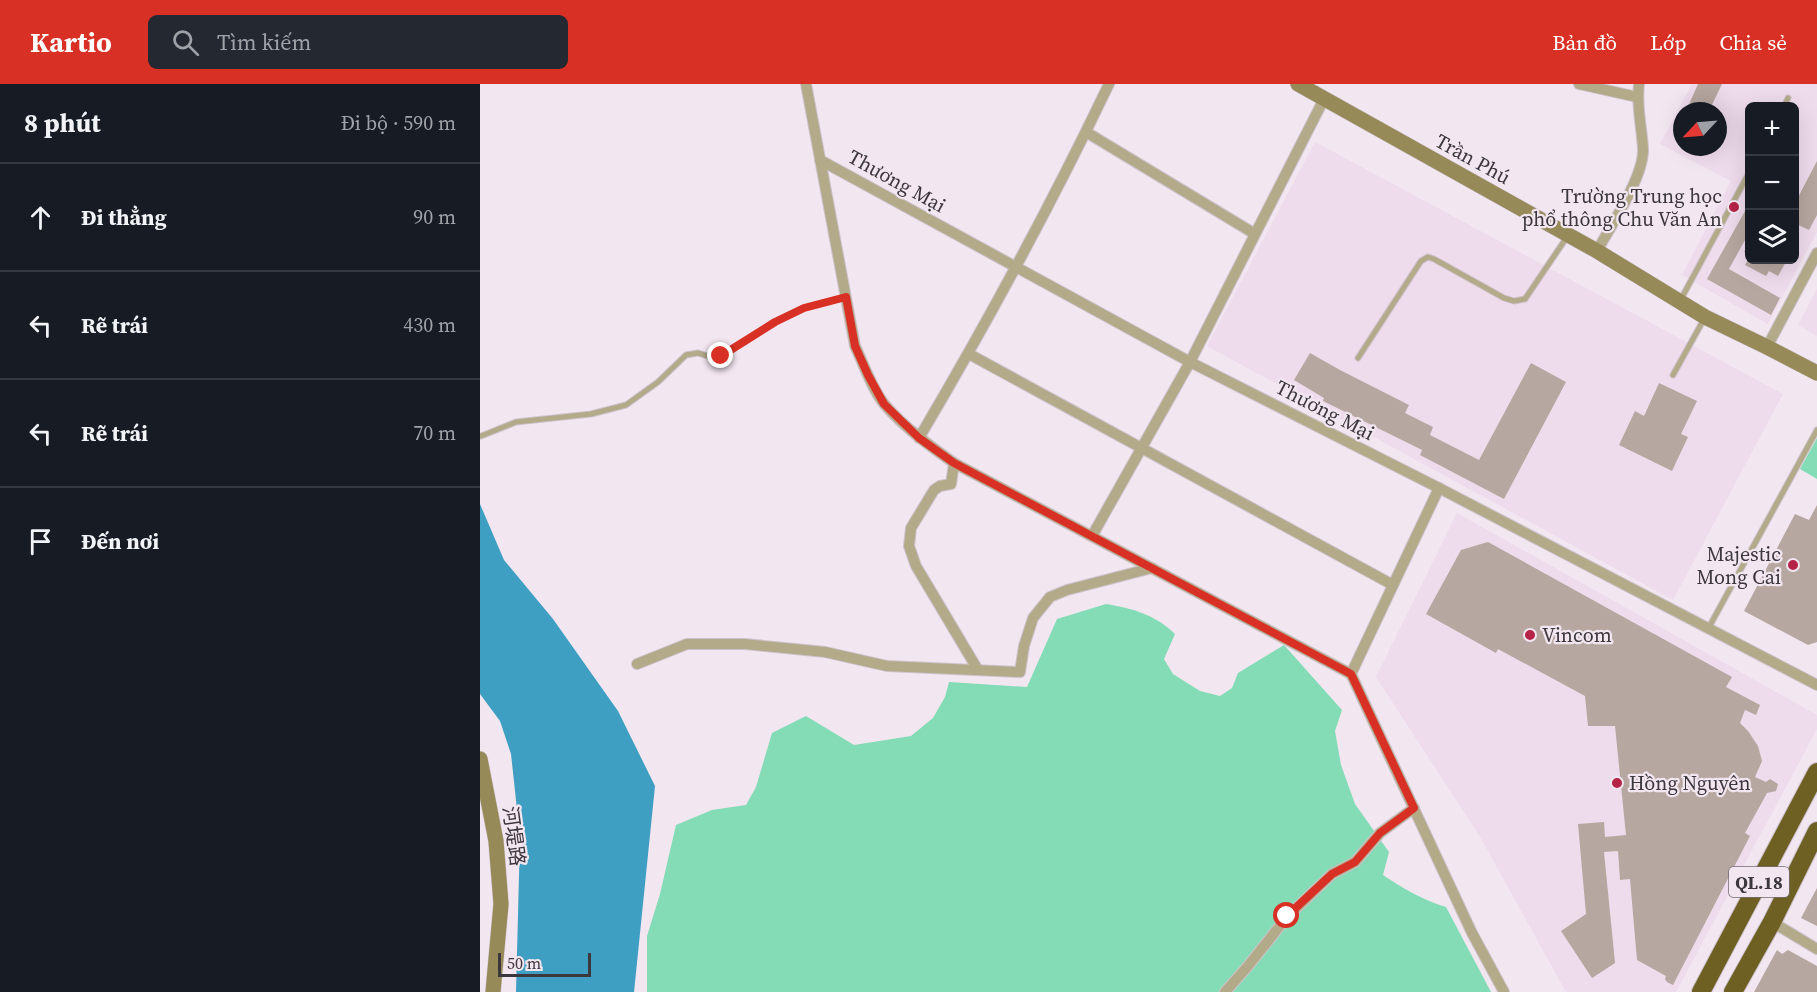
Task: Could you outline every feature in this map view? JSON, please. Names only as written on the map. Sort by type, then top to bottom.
[{"type":"highway","name":"QL.18","points":[[1701,992],[1817,772]]},
{"type":"highway","name":"QL.18","points":[[1733,992],[1772,922],[1817,831]]},
{"type":"highway","points":[[1725,946],[1751,960]]},
{"type":"street","points":[[806,84],[855,346],[884,404],[919,438],[954,463],[1351,674],[1472,933],[1504,992]]},
{"type":"street","points":[[919,438],[969,354],[1086,132],[1108,84]]},
{"type":"street","name":"Trần Phú","points":[[1298,84],[1597,251],[1679,303],[1817,373]]},
{"type":"street","points":[[1579,84],[1637,97]]},
{"type":"street","points":[[1597,251],[1636,180],[1642,163],[1643,150],[1637,97],[1639,84]]},
{"type":"street","points":[[1092,536],[1190,363],[1324,99]]},
{"type":"street","points":[[1086,132],[1255,234]]},
{"type":"street","name":"Thương Mại","points":[[820,160],[1190,363],[1439,488],[1817,685]]},
{"type":"street","points":[[1767,347],[1817,253]]},
{"type":"street","points":[[969,354],[1393,585]]},
{"type":"street","points":[[954,463],[951,484],[934,490],[911,528],[909,546],[916,566],[978,670]]},
{"type":"street","points":[[1351,674],[1439,488]]},
{"type":"street","points":[[637,664],[687,644],[746,644],[825,652],[887,666],[1020,672],[1024,646],[1033,618],[1050,597],[1067,590],[1152,568]]},
{"type":"street","name":"河堤路","points":[[480,763],[496,841],[501,904],[493,992]]},
{"type":"street","points":[[1225,992],[1293,910],[1332,874],[1355,862],[1380,833],[1414,808]]},
{"type":"street","points":[[1772,922],[1817,949]]},
{"type":"lane","points":[[1786,102],[1788,98]]},
{"type":"lane","points":[[1679,303],[1745,179]]},
{"type":"lane","points":[[1358,358],[1421,261],[1428,257],[1434,259],[1504,298],[1514,301],[1525,299],[1568,236]]},
{"type":"lane","points":[[481,436],[516,422],[591,414],[626,405],[658,382],[686,356],[698,353],[711,357],[721,356],[775,322],[804,308],[846,297]]},
{"type":"lane","points":[[1673,375],[1705,317]]},
{"type":"lane","points":[[1708,628],[1817,430]]},
{"type":"shaded area","name":"Trường Trung học phổ thông Chu Văn An","points":[[1692,84],[1817,84],[1817,232],[1768,324],[1682,275],[1731,181],[1683,156],[1727,156],[1727,102],[1682,102]]},
{"type":"shaded area","name":"Trường Trung học phổ thông Chu Văn An","points":[[1673,120],[1673,151],[1660,144]]},
{"type":"shaded area","points":[[1315,142],[1783,394],[1673,600],[1207,346]]},
{"type":"shaded area","points":[[1817,289],[1817,336],[1798,325]]},
{"type":"shaded area","name":"Hồng Nguyên","points":[[1457,513],[1817,715],[1817,729],[1676,992],[1566,992],[1479,835],[1376,677]]},
{"type":"green space","points":[[1817,438],[1817,479],[1800,469]]},
{"type":"green space","points":[[1106,604],[1143,613],[1168,627],[1175,634],[1164,659],[1173,674],[1200,691],[1220,696],[1232,688],[1238,673],[1284,645],[1342,710],[1335,731],[1341,765],[1355,804],[1389,852],[1383,875],[1413,893],[1446,907],[1491,992],[647,992],[647,936],[660,894],[676,825],[712,810],[746,805],[756,787],[772,733],[806,716],[854,745],[911,736],[933,718],[945,697],[949,682],[1027,687],[1057,619]]},
{"type":"water","points":[[480,504],[504,560],[553,619],[618,711],[655,786],[634,992],[516,992],[520,837],[511,754],[500,721],[480,694]]},
{"type":"building","points":[[1698,84],[1722,84],[1713,102],[1690,102]]},
{"type":"building","points":[[1817,161],[1817,215],[1809,230],[1799,225],[1799,195]]},
{"type":"building","points":[[1745,211],[1745,240],[1729,269],[1780,298],[1771,315],[1707,279]]},
{"type":"building","points":[[1785,264],[1778,276],[1769,271],[1766,276],[1745,265]]},
{"type":"building","points":[[1310,353],[1409,405],[1405,413],[1433,427],[1430,435],[1479,460],[1531,363],[1566,382],[1504,499],[1420,455],[1422,450],[1323,401],[1324,398],[1294,380]]},
{"type":"building","points":[[1659,383],[1697,401],[1681,434],[1688,437],[1672,471],[1619,445],[1635,411],[1644,416]]},
{"type":"building","name":"Majestic Mong Cai","points":[[1817,505],[1817,642],[1808,645],[1744,611],[1795,514],[1809,520]]},
{"type":"building","points":[[1488,542],[1732,677],[1726,687],[1760,705],[1756,715],[1745,710],[1740,723],[1758,746],[1762,761],[1755,777],[1766,782],[1770,779],[1778,784],[1776,791],[1767,793],[1745,833],[1750,836],[1673,985],[1667,982],[1666,976],[1637,960],[1630,879],[1620,880],[1618,851],[1604,852],[1615,963],[1592,978],[1561,931],[1586,914],[1578,824],[1604,822],[1605,837],[1626,835],[1615,726],[1588,726],[1585,696],[1498,649],[1496,653],[1426,614],[1461,550]]},
{"type":"building","points":[[1817,888],[1817,926],[1801,918]]},
{"type":"building","points":[[1777,950],[1782,954],[1788,950],[1817,966],[1817,992],[1754,992]]},
{"type":"place","name":"Trường Trung học phổ thông Chu Văn An","points":[[1734,207]]},
{"type":"place","name":"Majestic Mong Cai","points":[[1793,565]]},
{"type":"place","name":"Vincom","points":[[1530,635]]},
{"type":"place","name":"Hồng Nguyên","points":[[1617,783]]},
{"type":"route","points":[[721,356],[775,322],[804,308],[846,297],[855,346],[868,375],[884,404],[919,438],[954,463],[1351,674],[1414,808],[1380,833],[1355,862],[1332,874],[1287,916]]}]
